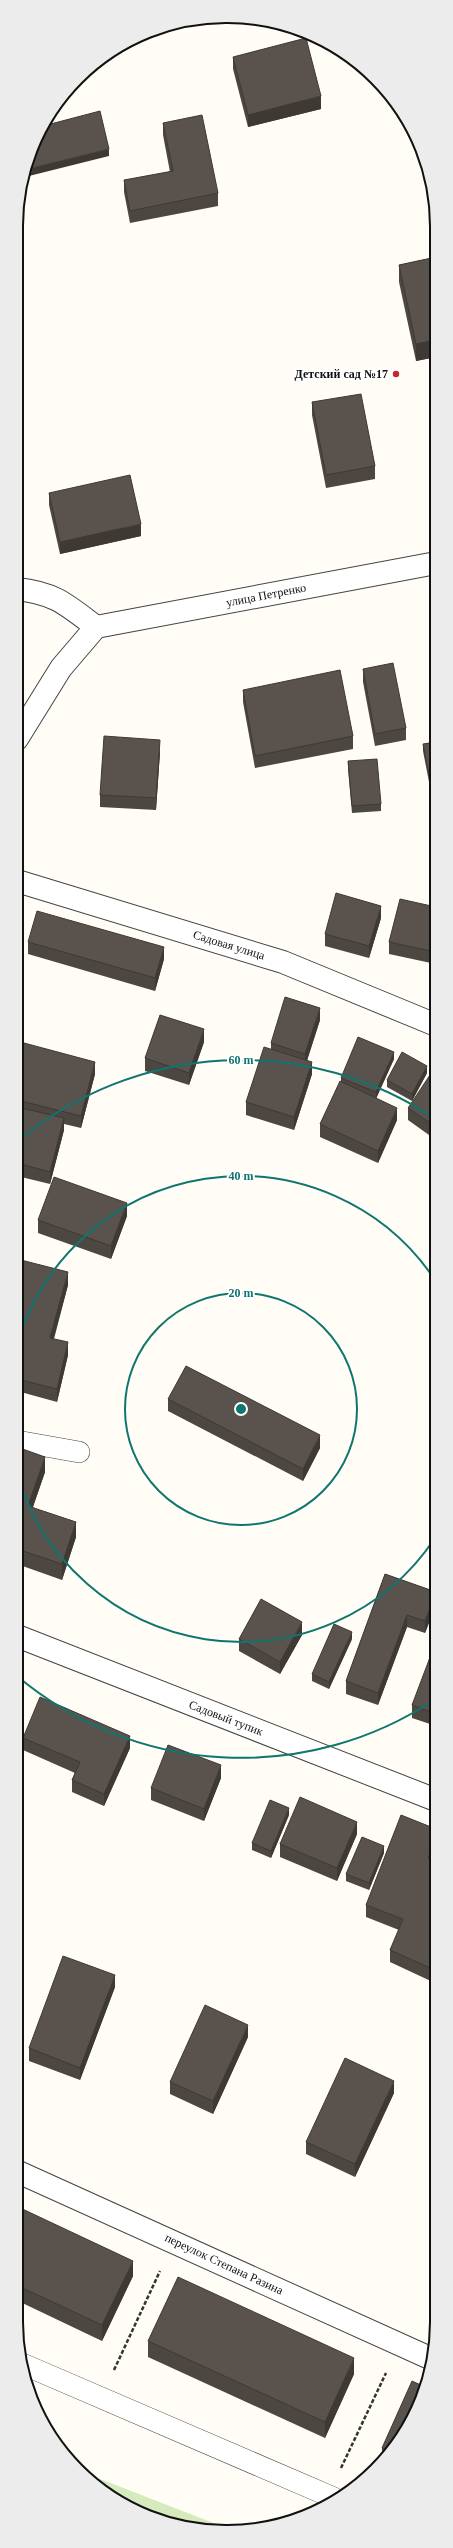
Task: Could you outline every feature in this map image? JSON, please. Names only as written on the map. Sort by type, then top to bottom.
[{"type":"street","name":"улица Петренко","points":[[96,627],[430,563]]},
{"type":"street","points":[[23,590],[42,592],[67,605],[96,627],[61,668],[23,729]]},
{"type":"street","name":"Садовая улица","points":[[23,883],[283,962],[430,1023]]},
{"type":"street","name":"Садовый тупик","points":[[23,1638],[430,1798]]},
{"type":"street","name":"переулок Степана Разина","points":[[23,2174],[175,2241],[427,2357]]},
{"type":"lane","points":[[23,1442],[79,1452]]},
{"type":"lane","points":[[28,2366],[100,2399],[330,2497]]},
{"type":"path","points":[[100,2399],[175,2241]]},
{"type":"path","points":[[331,2496],[399,2344]]},
{"type":"green space","points":[[96,2477],[219,2525],[187,2521],[149,2510],[113,2491]]},
{"type":"building","points":[[305,38],[306,39],[321,96],[248,115],[233,57]]},
{"type":"building","points":[[100,111],[109,149],[32,168],[38,149],[51,124]]},
{"type":"building","points":[[202,115],[218,193],[130,211],[124,180],[173,171],[163,123]]},
{"type":"building","points":[[430,258],[430,341],[416,344],[399,265]]},
{"type":"building","points":[[361,394],[375,466],[326,475],[312,402]]},
{"type":"building","points":[[130,475],[141,524],[60,542],[49,493]]},
{"type":"building","points":[[393,663],[406,728],[375,734],[363,669]]},
{"type":"building","points":[[340,670],[353,736],[255,756],[243,690]]},
{"type":"building","points":[[104,736],[160,740],[156,798],[100,795]]},
{"type":"building","points":[[430,743],[430,780],[423,744]]},
{"type":"building","points":[[377,759],[381,804],[352,806],[348,761]]},
{"type":"building","points":[[336,893],[381,906],[369,946],[325,934]]},
{"type":"building","points":[[400,899],[430,906],[430,951],[389,942]]},
{"type":"building","points":[[37,911],[164,947],[155,978],[28,942]]},
{"type":"building","points":[[285,997],[320,1008],[305,1054],[271,1043]]},
{"type":"building","points":[[160,1015],[204,1029],[189,1073],[145,1058]]},
{"type":"building","points":[[358,1037],[394,1052],[376,1092],[341,1078]]},
{"type":"building","points":[[24,1043],[95,1062],[81,1116],[23,1102]]},
{"type":"building","points":[[264,1047],[312,1062],[294,1117],[246,1102]]},
{"type":"building","points":[[402,1052],[427,1066],[412,1094],[387,1080]]},
{"type":"building","points":[[430,1075],[430,1123],[408,1108]]},
{"type":"building","points":[[340,1081],[397,1108],[378,1151],[320,1124]]},
{"type":"building","points":[[23,1108],[64,1118],[50,1172],[23,1165]]},
{"type":"building","points":[[54,1177],[127,1203],[111,1246],[38,1220]]},
{"type":"building","points":[[23,1261],[68,1272],[50,1338],[68,1342],[57,1389],[23,1380]]},
{"type":"building","points":[[186,1366],[320,1435],[303,1469],[168,1399]]},
{"type":"building","points":[[23,1449],[45,1457],[28,1506],[76,1522],[62,1564],[23,1551]]},
{"type":"building","points":[[385,1574],[430,1590],[430,1608],[425,1621],[407,1615],[378,1693],[346,1681]]},
{"type":"building","points":[[261,1599],[302,1622],[280,1662],[239,1639]]},
{"type":"building","points":[[334,1624],[352,1632],[329,1682],[312,1674]]},
{"type":"building","points":[[430,1657],[430,1712],[412,1705]]},
{"type":"building","points":[[40,1697],[130,1736],[104,1794],[72,1780],[80,1762],[23,1738]]},
{"type":"building","points":[[168,1745],[221,1765],[204,1809],[151,1788]]},
{"type":"building","points":[[300,1797],[357,1822],[337,1868],[280,1844]]},
{"type":"building","points":[[270,1800],[289,1808],[271,1851],[252,1843]]},
{"type":"building","points":[[401,1815],[430,1827],[430,1853],[428,1858],[430,1859],[430,1968],[390,1950],[403,1919],[366,1905]]},
{"type":"building","points":[[362,1837],[384,1846],[369,1883],[346,1874]]},
{"type":"building","points":[[63,1956],[115,1975],[80,2068],[29,2048]]},
{"type":"building","points":[[205,2005],[248,2025],[213,2101],[170,2082]]},
{"type":"building","points":[[345,2058],[394,2081],[355,2164],[306,2142]]},
{"type":"building","points":[[23,2209],[133,2261],[102,2325],[23,2288]]},
{"type":"building","points":[[178,2277],[354,2358],[325,2422],[148,2341]]},
{"type":"building","points":[[412,2381],[420,2385],[409,2412],[396,2435],[385,2449],[382,2448]]},
{"type":"place","name":"Детский сад №17","points":[[396,374]]}]
